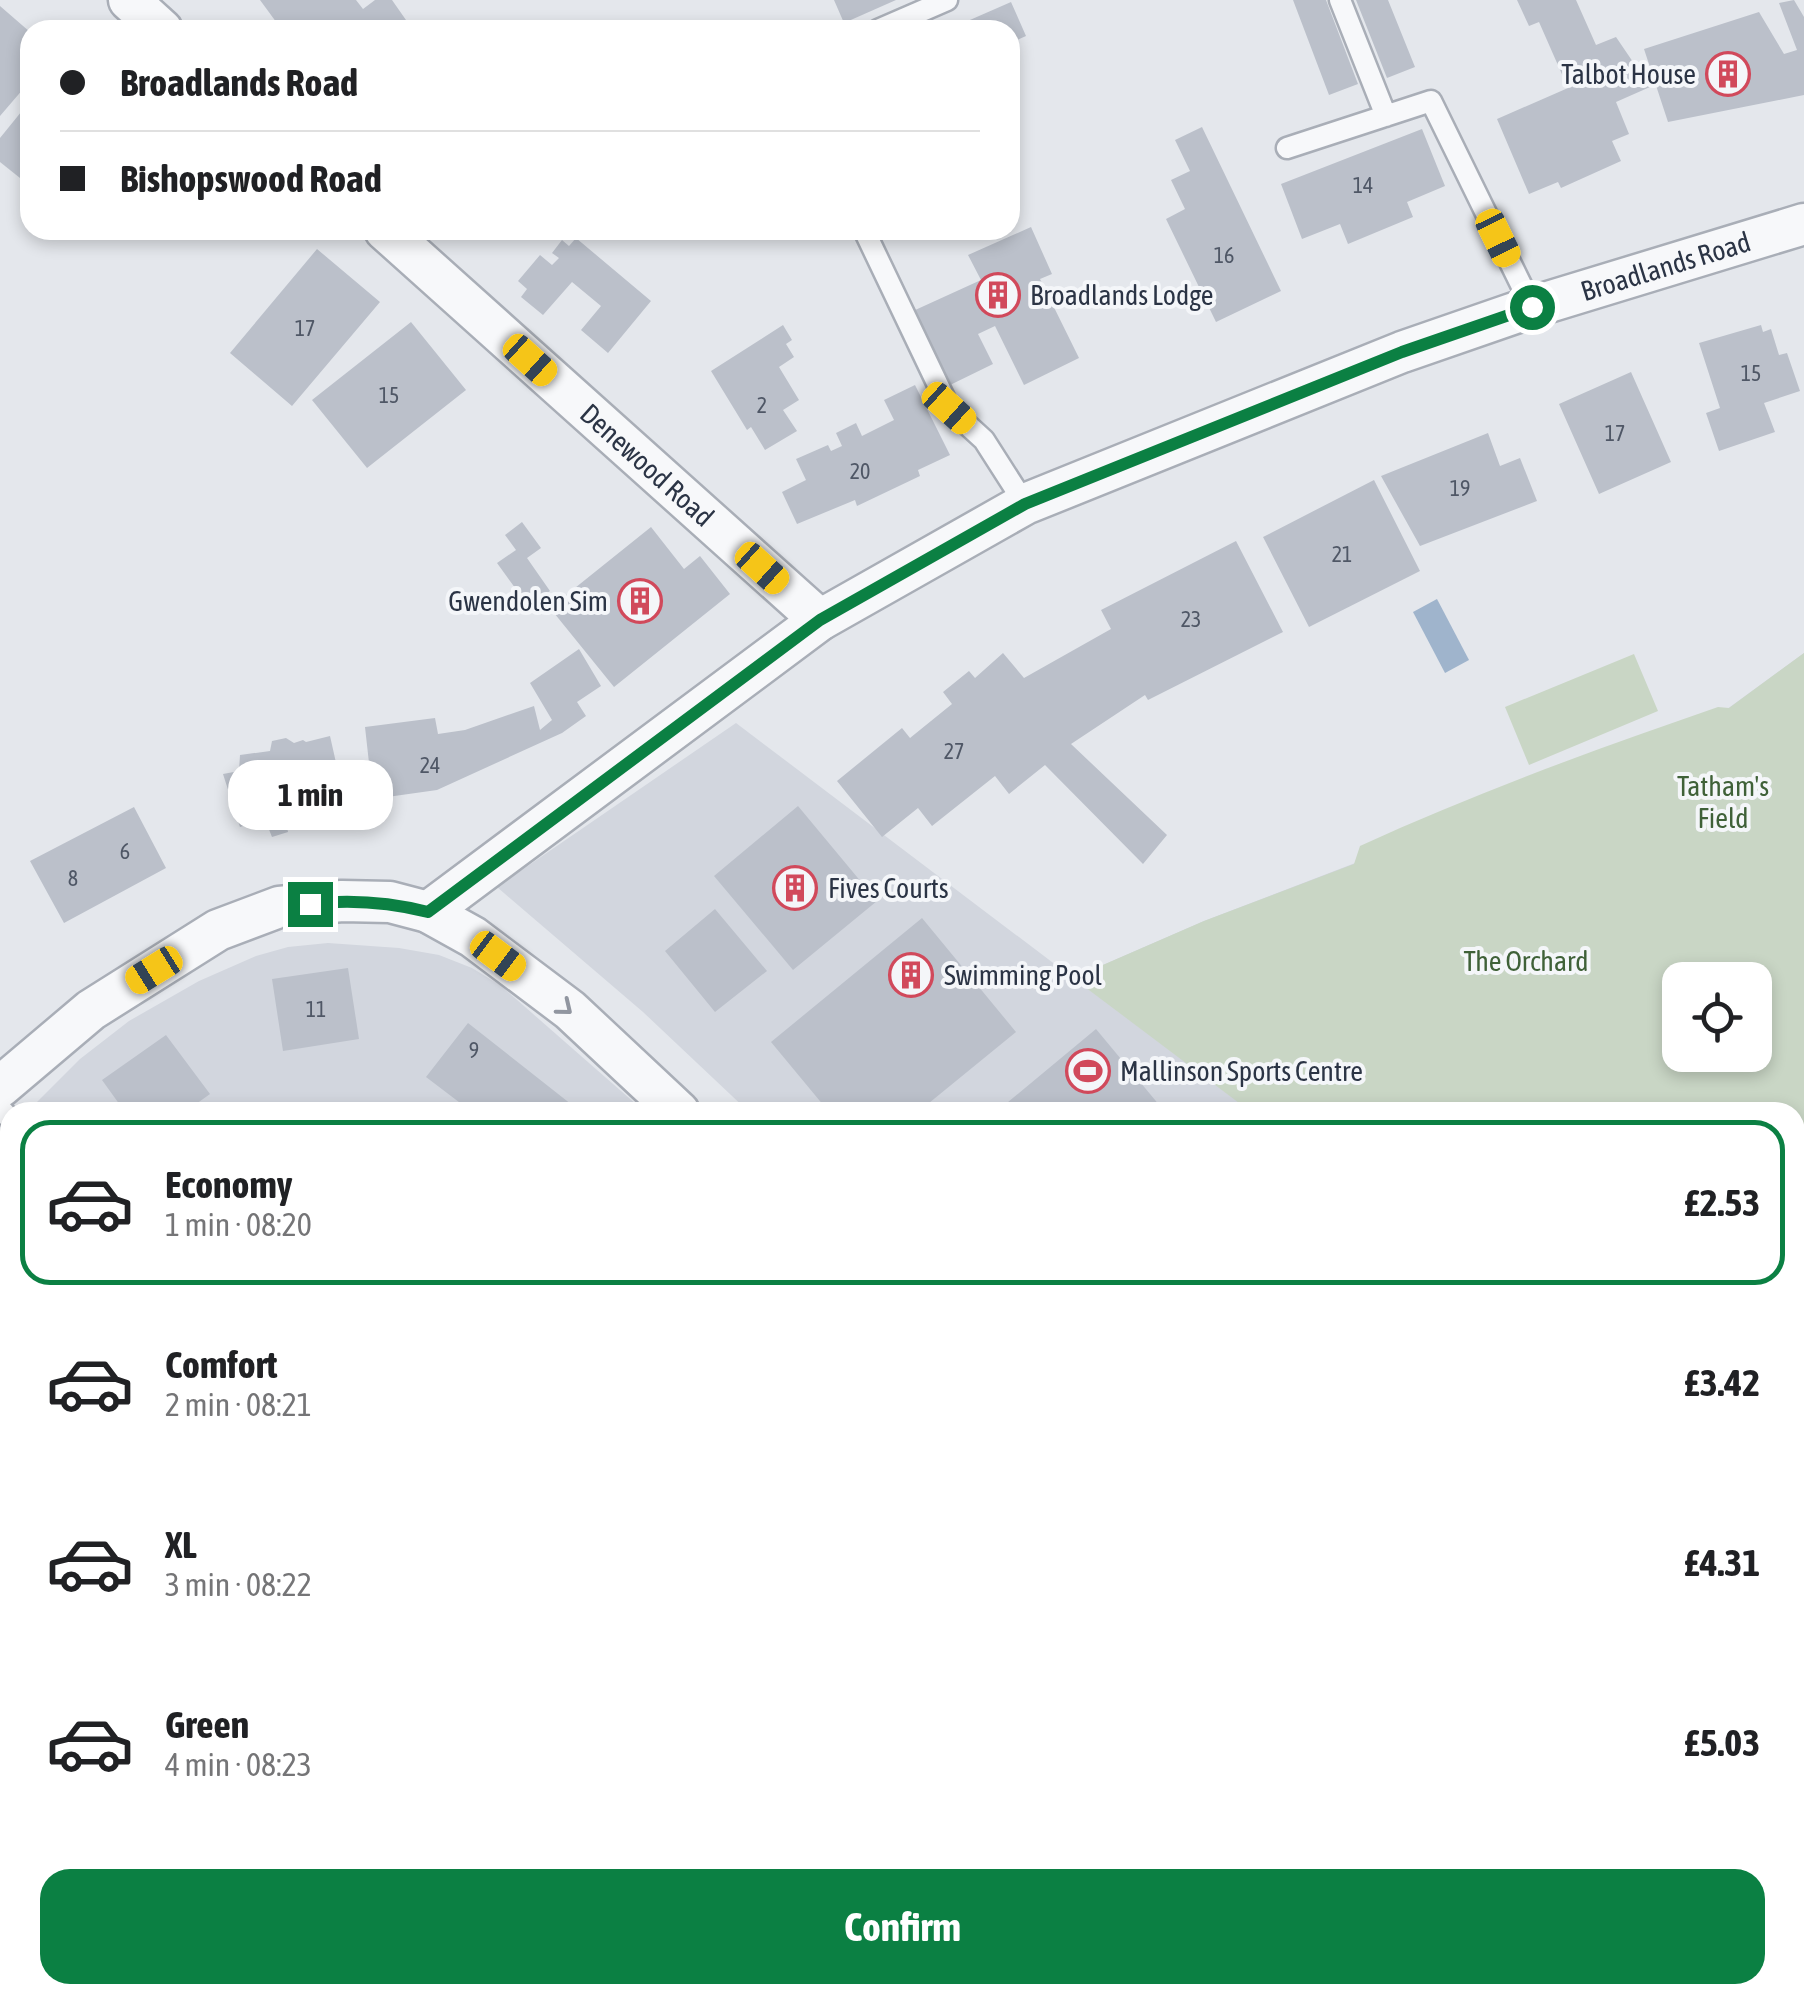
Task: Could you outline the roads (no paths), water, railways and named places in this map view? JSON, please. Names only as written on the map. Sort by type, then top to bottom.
[{"type":"street","points":[[128,0],[151,20]]},
{"type":"street","name":"Broadlands Road","points":[[428,912],[820,620],[1025,504],[1402,352],[1532,307],[1804,224]]},
{"type":"street","name":"Denewood Road","points":[[396,240],[820,620]]},
{"type":"street","points":[[0,1088],[91,1010],[218,930],[279,907],[342,900],[390,902],[428,912],[474,938],[570,1010],[668,1102]]},
{"type":"lane","points":[[901,20],[948,0]]},
{"type":"lane","points":[[1340,0],[1386,116]]},
{"type":"lane","points":[[1287,148],[1432,101],[1532,307]]},
{"type":"lane","points":[[869,240],[949,408],[984,440],[1025,504]]},
{"type":"water","points":[[1437,599],[1469,660],[1445,673],[1413,612]]},
{"type":"place","name":"Talbot House","points":[[1728,74]]},
{"type":"place","name":"Broadlands Lodge","points":[[998,295]]},
{"type":"place","name":"Gwendolen Sim","points":[[640,601]]},
{"type":"place","name":"Fives Courts","points":[[795,888]]},
{"type":"place","name":"Swimming Pool","points":[[911,975]]},
{"type":"place","name":"Mallinson Sports Centre","points":[[1088,1071]]},
{"type":"park label","name":"Tatham's Field","points":[[1723,802]]},
{"type":"park label","name":"The Orchard","points":[[1526,961]]}]
